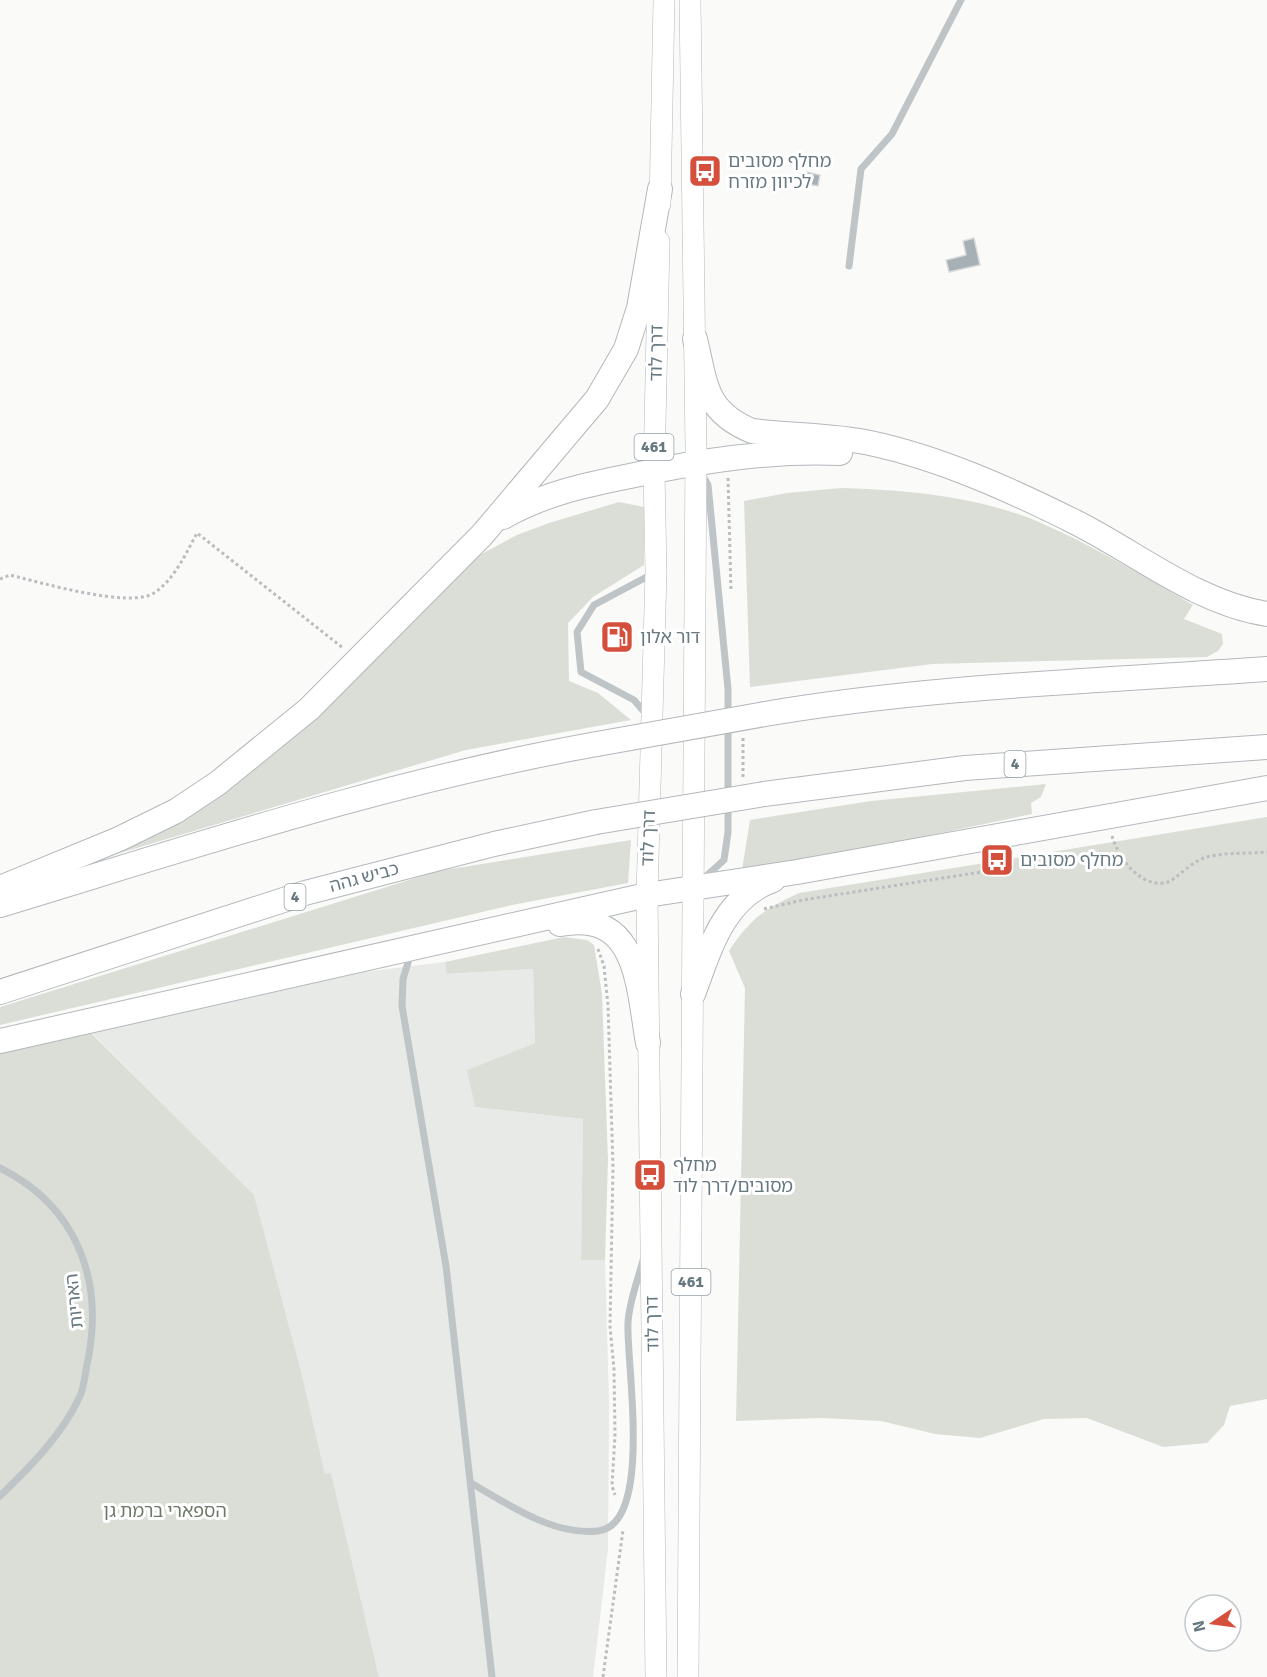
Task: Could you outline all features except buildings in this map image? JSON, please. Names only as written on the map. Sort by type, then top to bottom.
[{"type":"highway","points":[[0,888],[119,839],[176,811],[218,783],[309,709],[482,535],[597,399],[626,349],[639,308],[660,189]]},
{"type":"highway","points":[[694,339],[708,396],[722,415],[739,426],[752,431],[870,443],[941,464],[1076,522],[1215,599],[1246,611],[1267,614]]},
{"type":"highway","points":[[482,535],[504,517],[537,499],[654,471],[759,454],[811,452],[941,464]]},
{"type":"highway","points":[[0,905],[250,827],[429,778],[597,744],[809,706],[940,693],[1267,669]]},
{"type":"highway","name":"כביש גהה","points":[[0,992],[305,893],[494,844],[596,822],[764,794],[976,767],[1267,747]]},
{"type":"highway","points":[[0,1041],[646,895],[797,872],[1267,788]]},
{"type":"highway","points":[[693,994],[717,930],[733,907],[764,884],[797,872]]},
{"type":"highway","points":[[319,968],[410,956],[567,922],[591,924],[610,929],[621,939],[634,969],[648,1043]]},
{"type":"main road","name":"דרך לוד","points":[[656,1677],[646,895],[656,572],[654,471],[664,0]]},
{"type":"main road","name":"461","points":[[688,1677],[695,464],[690,0]]},
{"type":"lane","points":[[849,266],[861,169],[892,134],[961,0]]},
{"type":"lane","points":[[694,886],[724,860],[728,820],[728,689],[708,485],[695,464]]},
{"type":"lane","points":[[651,719],[634,700],[581,672],[577,632],[594,605],[656,572]]},
{"type":"lane","points":[[410,956],[403,979],[402,1006],[446,1266],[492,1677]]},
{"type":"lane","name":"האריות","points":[[0,1168],[21,1178],[57,1209],[77,1240],[90,1278],[93,1332],[81,1394],[60,1430],[0,1496]]},
{"type":"lane","points":[[471,1484],[542,1521],[575,1530],[598,1531],[616,1522],[630,1493],[633,1460],[628,1320],[651,1223]]},
{"type":"path","points":[[0,579],[9,575],[112,599],[153,594],[176,571],[197,533],[333,638],[356,661]]},
{"type":"path","points":[[1107,817],[1114,844],[1133,871],[1146,880],[1159,883],[1170,881],[1182,870],[1207,857],[1226,853],[1267,852]]},
{"type":"path","points":[[759,910],[803,900],[994,870]]},
{"type":"shaded area","points":[[445,962],[448,974],[533,969],[535,1043],[468,1070],[475,1107],[583,1119],[581,1260],[605,1260],[609,1403],[608,1549],[593,1677],[379,1677],[331,1474],[325,1475],[301,1371],[254,1196],[91,1032],[339,975]]},
{"type":"green space","points":[[841,488],[891,490],[967,500],[1039,522],[1098,551],[1193,605],[1184,619],[1222,634],[1223,644],[1218,651],[1207,657],[932,664],[750,687],[744,501],[787,493]]},
{"type":"green space","points":[[619,502],[644,507],[644,565],[593,597],[568,623],[569,681],[598,693],[631,720],[466,750],[93,861],[159,834],[218,787],[323,712],[478,556],[517,535]]},
{"type":"green space","points":[[1046,784],[1041,797],[1031,803],[1032,814],[792,864],[742,870],[750,820],[871,801]]},
{"type":"green space","points":[[1267,817],[1267,1399],[1230,1406],[1224,1425],[1207,1443],[1163,1447],[1087,1418],[1044,1419],[980,1438],[935,1434],[881,1421],[822,1418],[736,1421],[745,988],[729,951],[751,923],[776,904],[799,893]]},
{"type":"green space","points":[[631,840],[628,883],[512,905],[0,1025],[0,1007],[438,871]]},
{"type":"green space","points":[[564,937],[587,940],[594,945],[602,994],[608,1160],[605,1260],[581,1260],[583,1119],[475,1107],[467,1070],[535,1043],[533,969],[447,974],[445,962]]},
{"type":"green space","name":"הספארי ברמת גן","points":[[90,1032],[254,1195],[301,1371],[325,1474],[331,1473],[379,1677],[0,1677],[0,1050]]},
{"type":"place","name":"מחלף מסובים לכיוון מזרח","points":[[705,171]]},
{"type":"place","name":"דור אלון","points":[[617,637]]},
{"type":"place","name":"מחלף מסובים","points":[[997,860]]},
{"type":"place","name":"מחלף מסובים/דרך לוד","points":[[650,1175]]}]
